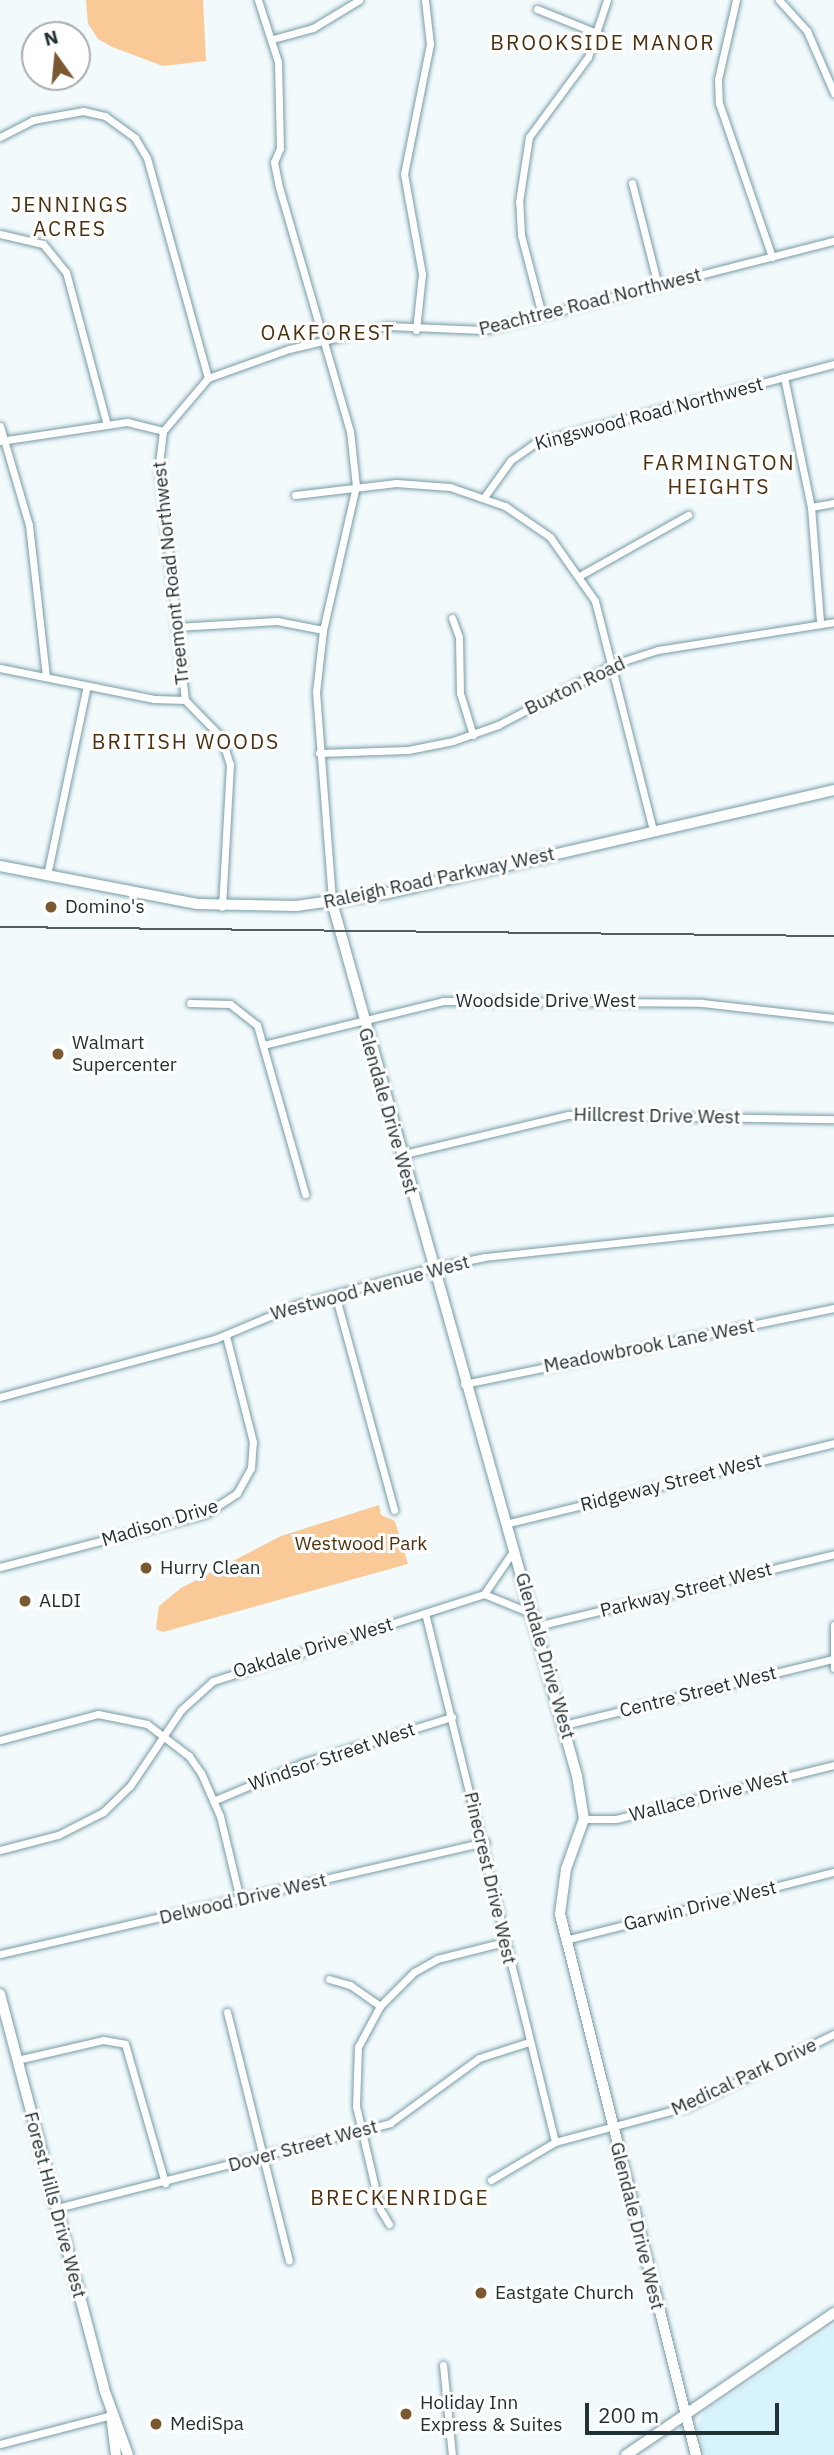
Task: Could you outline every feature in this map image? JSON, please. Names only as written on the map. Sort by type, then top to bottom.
[{"type":"main road","name":"Raleigh Road Parkway West","points":[[0,866],[222,907],[332,902],[834,790]]},
{"type":"street","points":[[258,0],[274,38],[281,104],[276,174],[350,431],[356,486],[324,630],[316,692],[332,902]]},
{"type":"street","points":[[274,38],[313,28],[359,0]]},
{"type":"street","points":[[416,330],[422,274],[404,174],[429,44],[425,0]]},
{"type":"street","points":[[542,315],[521,235],[519,202],[529,137],[599,34],[607,0]]},
{"type":"street","points":[[736,0],[718,79],[719,103],[772,257]]},
{"type":"street","points":[[779,0],[807,31],[834,93]]},
{"type":"street","points":[[537,9],[599,34]]},
{"type":"street","points":[[0,137],[45,116],[83,111],[105,116],[135,138],[147,158],[208,378],[163,431],[136,423],[2,441]]},
{"type":"street","points":[[632,183],[658,286]]},
{"type":"street","points":[[0,234],[34,239],[62,265],[107,425]]},
{"type":"street","name":"Peachtree Road Northwest","points":[[208,378],[324,340],[387,326],[463,332],[542,315],[834,241]]},
{"type":"street","name":"Kingswood Road Northwest","points":[[485,496],[510,460],[535,443],[834,364]]},
{"type":"street","points":[[784,377],[811,507],[820,621]]},
{"type":"street","points":[[0,426],[2,441],[29,525],[46,677]]},
{"type":"street","name":"Treemont Road Northwest","points":[[163,431],[159,465],[185,700],[221,737],[229,757],[222,907]]},
{"type":"street","points":[[295,495],[356,486],[418,484],[485,496],[536,524],[582,575],[614,664],[653,831]]},
{"type":"street","points":[[811,507],[834,503]]},
{"type":"street","points":[[582,575],[688,515]]},
{"type":"street","points":[[452,618],[460,637],[460,693],[473,735]]},
{"type":"street","points":[[176,627],[277,621],[324,630]]},
{"type":"street","name":"Buxton Road","points":[[319,753],[408,750],[473,735],[614,664],[683,644],[820,621],[834,622]]},
{"type":"street","points":[[0,668],[87,686],[185,700]]},
{"type":"street","points":[[47,875],[87,686]]},
{"type":"street","name":"Glendale Drive West","points":[[332,902],[431,1268],[464,1384],[509,1523],[564,1726],[584,1819],[560,1898],[565,1940],[696,2455]]},
{"type":"street","name":"Woodside Drive West","points":[[263,1045],[420,1004],[485,1000],[702,1003],[834,1018]]},
{"type":"street","points":[[190,1003],[241,1009],[257,1025],[304,1194]]},
{"type":"street","name":"Hillcrest Drive West","points":[[400,1154],[568,1115],[834,1119]]},
{"type":"street","name":"Westwood Avenue West","points":[[0,1397],[226,1336],[269,1315],[335,1294],[485,1256],[834,1220]]},
{"type":"street","points":[[335,1294],[394,1510]]},
{"type":"street","name":"Meadowbrook Lane West","points":[[464,1384],[834,1308]]},
{"type":"street","name":"Madison Drive","points":[[0,1567],[205,1514],[232,1499],[251,1468],[253,1442],[226,1336]]},
{"type":"street","name":"Ridgeway Street West","points":[[509,1523],[834,1443]]},
{"type":"street","points":[[515,1549],[484,1594],[533,1614]]},
{"type":"street","name":"Parkway Street West","points":[[537,1626],[834,1554]]},
{"type":"street","name":"Oakdale Drive West","points":[[0,1850],[91,1821],[130,1786],[187,1703],[226,1675],[484,1594]]},
{"type":"street","name":"Pinecrest Drive West","points":[[425,1613],[485,1842],[504,1942],[555,2142]]},
{"type":"street","points":[[834,1625],[834,1668]]},
{"type":"street","name":"Centre Street West","points":[[564,1726],[832,1659]]},
{"type":"street","points":[[0,1740],[98,1714],[121,1715],[164,1735],[189,1756],[214,1801],[240,1899]]},
{"type":"street","name":"Windsor Street West","points":[[214,1801],[303,1763],[452,1717]]},
{"type":"street","name":"Wallace Drive West","points":[[584,1819],[617,1819],[834,1765]]},
{"type":"street","name":"Delwood Drive West","points":[[0,1954],[485,1842]]},
{"type":"street","name":"Garwin Drive West","points":[[565,1940],[834,1872]]},
{"type":"street","points":[[389,2224],[362,2133],[354,2064],[380,2006],[414,1972],[437,1959],[504,1942]]},
{"type":"street","points":[[329,1979],[349,1985],[380,2006]]},
{"type":"street","name":"Forest Hills Drive West","points":[[0,1994],[111,2415],[116,2455]]},
{"type":"street","points":[[227,2012],[289,2260]]},
{"type":"street","name":"Medical Park Drive","points":[[491,2180],[555,2142],[697,2102],[834,2034]]},
{"type":"street","points":[[17,2060],[103,2040],[125,2044],[165,2183]]},
{"type":"street","name":"Dover Street West","points":[[57,2208],[362,2133],[402,2117],[479,2058],[529,2042]]},
{"type":"street","points":[[626,2455],[834,2313]]},
{"type":"street","points":[[443,2365],[452,2455]]},
{"type":"street","points":[[0,2444],[111,2415]]},
{"type":"street","name":"Forest Hills Drive West","points":[[111,2415],[128,2455]]},
{"type":"shaded area","points":[[834,2325],[834,2455],[704,2455],[697,2427],[704,2412]]},
{"type":"green space","points":[[86,0],[203,0],[206,61],[163,66],[98,39],[91,28],[91,21],[88,21]]},
{"type":"green space","name":"Westwood Park","points":[[379,1505],[381,1515],[395,1521],[408,1564],[163,1632],[156,1629],[159,1606],[181,1588],[281,1536]]},
{"type":"railway","points":[[0,927],[834,936]]},
{"type":"place","name":"Domino's","points":[[51,907]]},
{"type":"place","name":"Walmart Supercenter","points":[[58,1054]]},
{"type":"place","name":"Hurry Clean","points":[[146,1568]]},
{"type":"place","name":"ALDI","points":[[25,1601]]},
{"type":"place","name":"Eastgate Church","points":[[481,2293]]},
{"type":"place","name":"Holiday Inn Express & Suites","points":[[406,2414]]},
{"type":"place","name":"MediSpa","points":[[156,2424]]},
{"type":"district","name":"BROOKSIDE MANOR","points":[[603,42]]},
{"type":"district","name":"JENNINGS ACRES","points":[[70,216]]},
{"type":"district","name":"OAKFOREST","points":[[328,332]]},
{"type":"district","name":"FARMINGTON HEIGHTS","points":[[719,474]]},
{"type":"district","name":"BRITISH WOODS","points":[[186,741]]},
{"type":"district","name":"BRECKENRIDGE","points":[[400,2197]]}]
